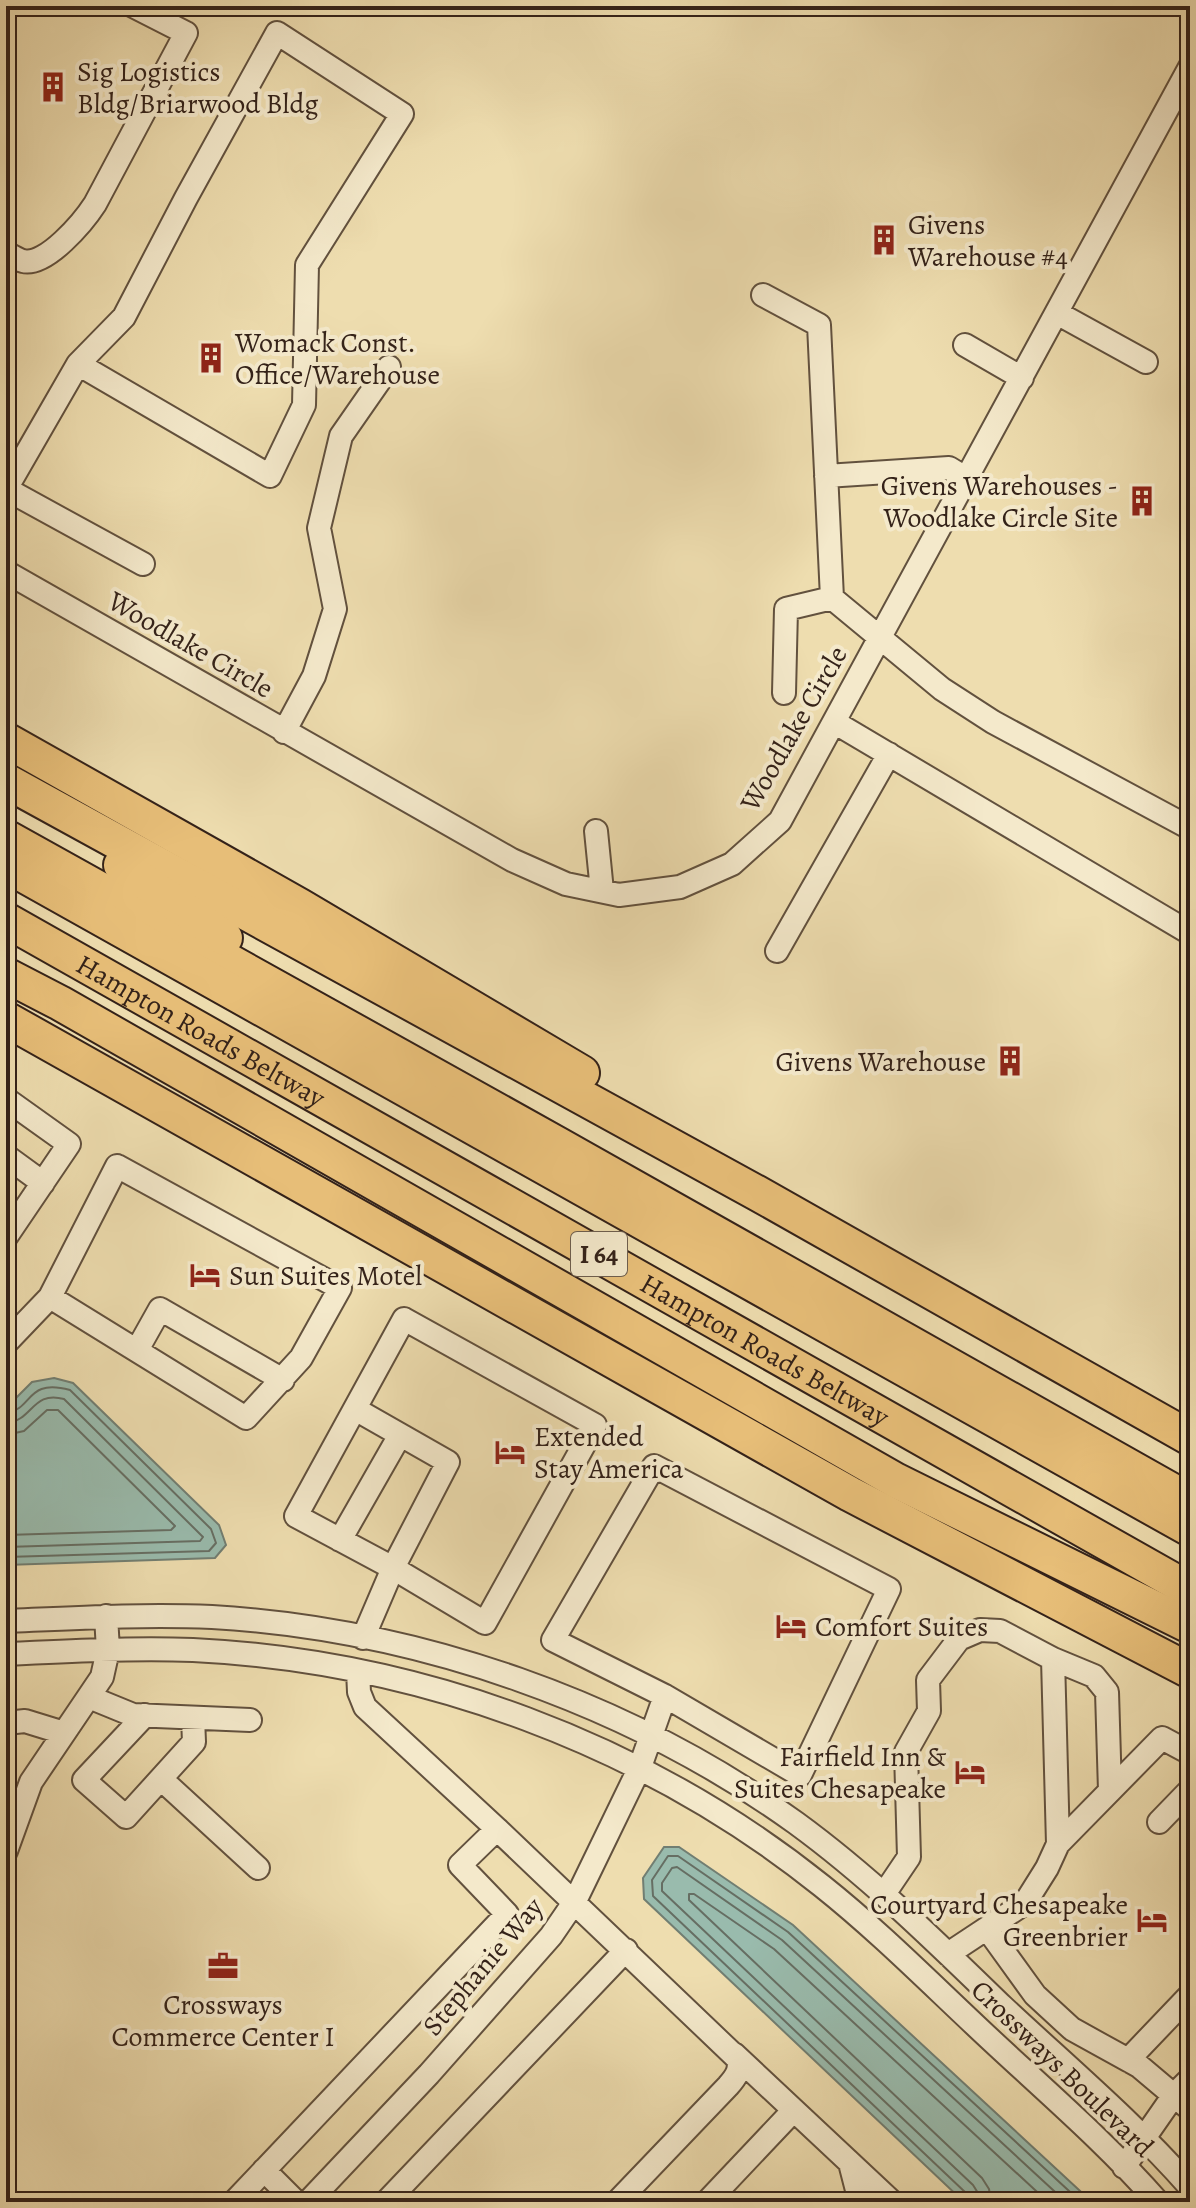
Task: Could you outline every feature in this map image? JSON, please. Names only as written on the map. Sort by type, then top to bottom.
[{"type":"highway","points":[[15,746],[300,906],[563,1060],[757,1193]]},
{"type":"highway","points":[[6,781],[757,1193],[1190,1438]]},
{"type":"highway","points":[[6,789],[383,1048]]},
{"type":"highway","points":[[6,837],[1190,1501]]},
{"type":"highway","points":[[6,865],[1190,1529]]},
{"type":"highway","points":[[6,901],[1190,1568]]},
{"type":"highway","name":"Hampton Roads Beltway","points":[[6,920],[1190,1590]]},
{"type":"highway","points":[[6,975],[895,1480],[1190,1626]]},
{"type":"highway","points":[[6,1019],[850,1494],[1160,1654],[1190,1673]]},
{"type":"highway","points":[[1072,1369],[1190,1429]]},
{"type":"street","points":[[6,253],[23,261],[31,261],[61,243],[80,226],[95,204],[186,33],[133,6]]},
{"type":"street","points":[[78,364],[270,476],[304,405],[307,265],[402,114],[277,33],[124,317],[78,364],[6,489],[143,564]]},
{"type":"street","name":"Woodlake Circle","points":[[6,572],[512,860],[566,884],[619,895],[680,887],[732,864],[780,821],[1190,67]]},
{"type":"street","points":[[763,295],[819,325],[832,598],[879,640],[942,689],[993,722],[1190,828]]},
{"type":"street","points":[[1057,313],[1146,362]]},
{"type":"street","points":[[965,345],[1022,378]]},
{"type":"street","points":[[284,732],[314,676],[335,609],[319,528],[341,436],[389,367]]},
{"type":"street","points":[[826,476],[949,468],[967,479]]},
{"type":"street","points":[[784,693],[786,609],[832,598]]},
{"type":"street","points":[[834,722],[1190,933]]},
{"type":"street","points":[[777,951],[889,754]]},
{"type":"street","points":[[596,831],[602,891]]},
{"type":"street","points":[[6,1099],[69,1144],[6,1237]]},
{"type":"street","points":[[6,1156],[43,1183]]},
{"type":"street","points":[[6,1343],[50,1297],[117,1166],[340,1288],[301,1358],[246,1418],[50,1297]]},
{"type":"street","points":[[137,1350],[160,1309],[283,1380]]},
{"type":"street","points":[[404,1319],[595,1425],[485,1623],[393,1568],[296,1516],[355,1409],[404,1319]]},
{"type":"street","points":[[355,1409],[448,1462],[393,1568],[363,1638]]},
{"type":"street","points":[[340,1540],[400,1435]]},
{"type":"street","points":[[654,1466],[889,1589],[800,1775],[665,1696],[553,1640],[654,1466]]},
{"type":"street","points":[[6,1851],[31,1782],[102,1677],[108,1650],[106,1616]]},
{"type":"street","name":"Crossways Boulevard","points":[[6,1621],[106,1616],[214,1618],[280,1624],[363,1638],[444,1657],[511,1678],[651,1736],[729,1780],[794,1822],[884,1894],[1144,2139],[1190,2187]]},
{"type":"street","points":[[884,1894],[909,1857],[906,1752],[929,1711],[928,1680],[959,1639],[980,1630],[1000,1631],[1094,1676],[1107,1692],[1110,1791]]},
{"type":"street","name":"Crossways Boulevard","points":[[6,1654],[194,1650],[301,1661],[358,1671],[456,1695],[526,1718],[640,1767],[712,1809],[822,1885],[863,1920],[1158,2202]]},
{"type":"street","points":[[1053,1659],[1058,1844]]},
{"type":"street","points":[[358,1671],[359,1692],[365,1707],[892,2202]]},
{"type":"street","name":"Stephanie Way","points":[[308,2202],[429,2074],[551,1936],[575,1901],[640,1767],[665,1696]]},
{"type":"street","points":[[89,1697],[133,1715],[250,1720]]},
{"type":"street","points":[[145,1715],[84,1780],[126,1817],[194,1742],[193,1718]]},
{"type":"street","points":[[6,1723],[25,1721],[64,1733]]},
{"type":"street","points":[[948,1954],[1025,1903],[1058,1844],[1162,1738],[1190,1753]]},
{"type":"street","points":[[161,1779],[258,1868]]},
{"type":"street","points":[[1159,1822],[1190,1790]]},
{"type":"street","points":[[234,2202],[507,1914],[460,1865],[497,1829]]},
{"type":"street","points":[[988,1930],[1035,1995],[1072,2029],[1185,2095],[1144,2139],[1124,2167]]},
{"type":"street","points":[[386,2202],[626,1950]]},
{"type":"street","points":[[1128,2060],[1190,1995]]},
{"type":"street","points":[[617,2202],[737,2074],[740,2066],[733,2053]]},
{"type":"street","points":[[707,2202],[793,2111]]},
{"type":"street","points":[[850,2163],[858,2194],[865,2202]]},
{"type":"street","points":[[264,2170],[296,2202]]},
{"type":"water","points":[[54,1378],[73,1383],[219,1525],[226,1545],[215,1558],[6,1565],[6,1408],[32,1382]]},
{"type":"water","points":[[664,1847],[679,1847],[793,1925],[1092,2202],[964,2202],[644,1899],[643,1878]]},
{"type":"place","name":"Sig Logistics Bldg/Briarwood Bldg","points":[[53,87]]},
{"type":"place","name":"Givens Warehouse #4","points":[[884,240]]},
{"type":"place","name":"Womack Const. Office/Warehouse","points":[[211,358]]},
{"type":"place","name":"Givens Warehouses - Woodlake Circle Site","points":[[1142,501]]},
{"type":"place","name":"Givens Warehouse","points":[[1010,1061]]},
{"type":"place","name":"Sun Suites Motel","points":[[205,1275]]},
{"type":"place","name":"Extended Stay America","points":[[510,1452]]},
{"type":"place","name":"Comfort Suites","points":[[791,1626]]},
{"type":"place","name":"Fairfield Inn & Suites Chesapeake","points":[[970,1772]]},
{"type":"place","name":"Courtyard Chesapeake Greenbrier","points":[[1152,1920]]},
{"type":"place","name":"Crossways Commerce Center I","points":[[223,1966]]}]
